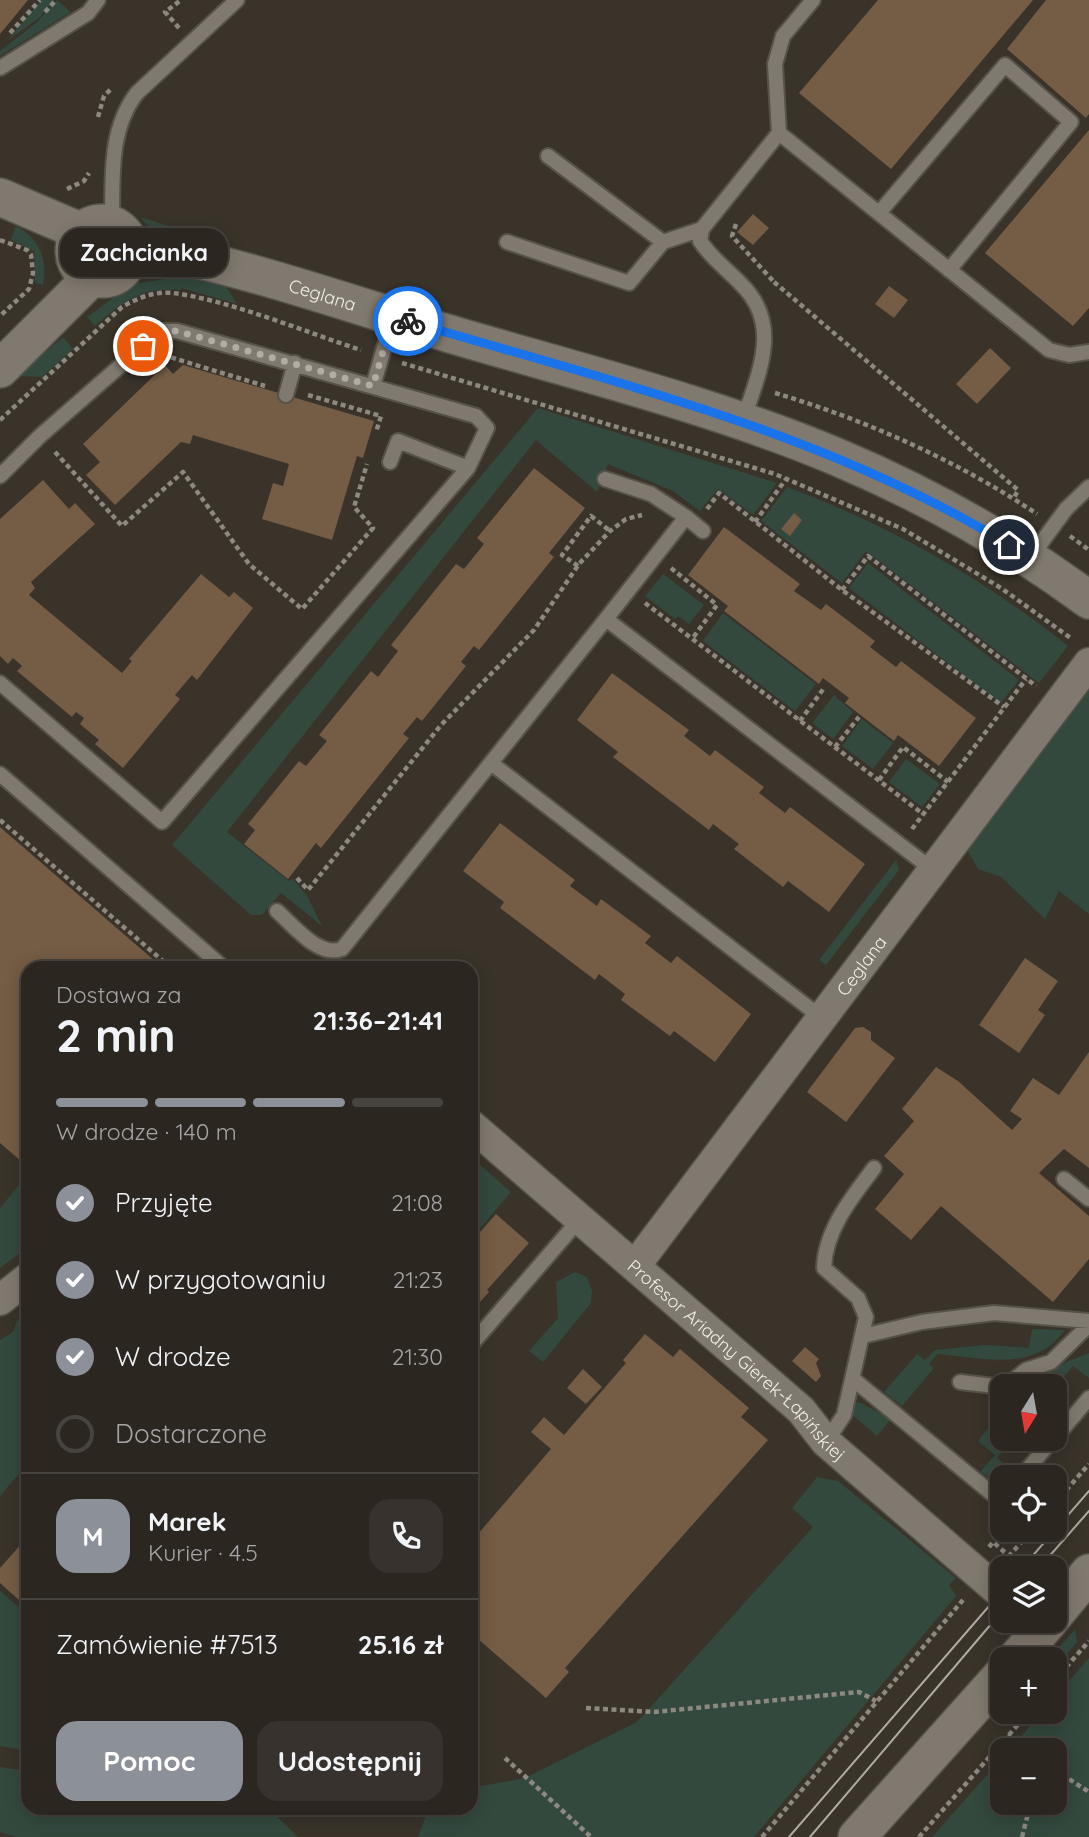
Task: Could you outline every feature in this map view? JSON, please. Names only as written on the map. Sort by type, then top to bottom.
[{"type":"street","name":"Ceglana","points":[[0,197],[108,234],[245,272],[743,422],[835,456],[918,494],[1030,558],[1089,600]]},
{"type":"street","points":[[108,234],[130,257],[121,272],[105,279],[92,277],[79,268],[75,259],[76,240],[108,234]]},
{"type":"street","points":[[0,369],[92,277]]},
{"type":"street","name":"Ceglana","points":[[635,1266],[933,870],[1082,652]]},
{"type":"street","name":"Profesor Ariadny Gierek-Łapińskiej","points":[[478,1131],[801,1410],[826,1442],[990,1584]]},
{"type":"street","points":[[0,1300],[21,1284]]},
{"type":"street","points":[[1067,1598],[1089,1573]]},
{"type":"street","points":[[1025,1647],[1037,1633]]},
{"type":"street","points":[[857,1837],[990,1689]]},
{"type":"lane","points":[[0,68],[88,13],[98,0]]},
{"type":"lane","points":[[108,234],[117,138],[125,109],[137,93],[237,0]]},
{"type":"lane","points":[[743,422],[764,358],[767,340],[764,323],[756,303],[743,286],[712,258],[700,241],[702,229],[779,133],[775,64],[783,36],[813,0]]},
{"type":"lane","points":[[879,213],[1005,65],[1071,122],[949,270]]},
{"type":"lane","points":[[779,133],[1049,350],[1069,355],[1089,352]]},
{"type":"lane","points":[[548,156],[663,242]]},
{"type":"lane","points":[[507,242],[629,283],[663,242],[702,229]]},
{"type":"lane","points":[[373,386],[393,317]]},
{"type":"lane","points":[[0,476],[40,436],[160,331],[177,331],[300,364],[482,421],[486,428],[468,468],[162,822],[0,683]]},
{"type":"lane","points":[[286,395],[300,364]]},
{"type":"lane","points":[[390,462],[398,441],[468,468]]},
{"type":"lane","points":[[277,911],[321,948],[334,951],[342,949],[606,620],[695,524],[651,494],[605,479]]},
{"type":"lane","points":[[1030,558],[1066,509],[1089,487]]},
{"type":"lane","points":[[606,620],[933,870]]},
{"type":"lane","points":[[491,764],[821,1018]]},
{"type":"lane","points":[[0,774],[216,961]]},
{"type":"lane","points":[[826,1442],[844,1415],[866,1317],[858,1298],[824,1268],[824,1255],[844,1207],[874,1168]]},
{"type":"lane","points":[[1064,1179],[1089,1199]]},
{"type":"lane","points":[[478,1337],[579,1220]]},
{"type":"lane","points":[[863,1336],[922,1322],[994,1313],[1089,1323]]},
{"type":"lane","points":[[1020,1374],[1051,1363],[1089,1323]]},
{"type":"lane","points":[[853,1379],[990,1492]]},
{"type":"lane","points":[[960,1382],[990,1385]]},
{"type":"lane","points":[[1068,1423],[1089,1398]]},
{"type":"lane","points":[[1031,1465],[1044,1451]]},
{"type":"path","points":[[8,36],[40,0]]},
{"type":"path","points":[[62,189],[72,189],[89,173]]},
{"type":"path","points":[[739,218],[732,236],[774,282],[1018,490],[1014,498]]},
{"type":"path","points":[[0,240],[27,250],[31,255],[33,273],[29,289],[0,316]]},
{"type":"path","points":[[774,282],[776,294]]},
{"type":"path","points":[[0,420],[122,307],[145,295],[172,293],[220,305],[382,357],[786,478],[903,529],[1000,588],[1082,652]]},
{"type":"path","points":[[143,346],[159,354],[271,387]]},
{"type":"path","points":[[300,364],[296,391],[381,416],[373,442]]},
{"type":"path","points":[[783,389],[785,396]]},
{"type":"path","points":[[820,407],[943,460],[1014,498],[1089,550]]},
{"type":"path","points":[[40,436],[122,526],[183,472],[249,564],[302,609],[373,528],[355,507],[370,455]]},
{"type":"path","points":[[755,522],[786,478]]},
{"type":"path","points":[[695,524],[719,493],[842,590],[1004,707]]},
{"type":"path","points":[[297,878],[308,890],[441,725],[534,630],[578,566],[610,531],[626,519],[674,508]]},
{"type":"path","points":[[578,566],[562,555],[591,516],[610,531]]},
{"type":"path","points":[[842,590],[868,556],[1040,689]]},
{"type":"path","points":[[665,564],[717,606],[692,639]]},
{"type":"path","points":[[638,598],[923,814]]},
{"type":"path","points":[[900,845],[1026,679]]},
{"type":"path","points":[[800,721],[824,688]]},
{"type":"path","points":[[835,747],[859,717]]},
{"type":"path","points":[[878,780],[902,747],[948,782]]},
{"type":"path","points":[[0,820],[163,961]]},
{"type":"path","points":[[1067,1489],[1089,1464]]},
{"type":"path","points":[[1009,1556],[1021,1542]]},
{"type":"path","points":[[762,1837],[965,1597],[974,1604]]},
{"type":"path","points":[[1067,1667],[1089,1641]]},
{"type":"path","points":[[586,1708],[654,1712],[859,1692],[876,1701]]},
{"type":"path","points":[[919,1837],[1018,1724]]},
{"type":"path","points":[[505,1758],[591,1837]]},
{"type":"path","points":[[1067,1778],[1089,1792]]},
{"type":"path","points":[[1023,1837],[1028,1815]]},
{"type":"green space","points":[[42,0],[54,0],[39,18],[7,41]]},
{"type":"green space","points":[[57,0],[71,12],[0,56],[0,51],[36,23]]},
{"type":"green space","points":[[140,217],[224,243],[219,246],[147,225]]},
{"type":"green space","points":[[16,226],[37,244],[43,259],[43,285],[35,283],[34,251],[11,240]]},
{"type":"green space","points":[[184,276],[226,286],[237,304],[182,288],[168,289],[144,293],[124,303],[95,326],[87,317],[132,284]]},
{"type":"green space","points":[[63,337],[73,349],[42,377],[17,376]]},
{"type":"green space","points":[[538,408],[777,483],[753,515],[718,489],[700,511],[673,491],[608,464],[597,492],[536,440],[227,832],[289,881],[293,879],[307,896],[322,926],[281,893],[262,915],[251,915],[172,845]]},
{"type":"green space","points":[[787,487],[862,518],[934,555],[1003,598],[1068,646],[1039,683],[866,551],[842,583],[761,521]]},
{"type":"green space","points":[[868,563],[1019,680],[1001,703],[849,588]]},
{"type":"green space","points":[[663,574],[704,605],[689,624],[678,616],[675,619],[645,596]]},
{"type":"green space","points":[[723,613],[816,684],[795,711],[703,641]]},
{"type":"green space","points":[[1089,683],[1089,914],[1059,891],[1045,919],[1001,877],[978,869],[967,850]]},
{"type":"green space","points":[[834,695],[853,712],[833,739],[812,723]]},
{"type":"green space","points":[[862,719],[893,743],[873,769],[842,746]]},
{"type":"green space","points":[[906,759],[940,784],[922,807],[889,782]]},
{"type":"green space","points":[[896,860],[899,870],[826,965],[819,960]]},
{"type":"green space","points":[[478,1163],[511,1192],[478,1231]]},
{"type":"green space","points":[[21,1182],[21,1252],[0,1268],[0,1208]]},
{"type":"green space","points":[[575,1272],[587,1277],[592,1291],[591,1303],[543,1362],[529,1351],[558,1318],[556,1282]]},
{"type":"green space","points":[[21,1318],[21,1471],[0,1496],[0,1340],[13,1332]]},
{"type":"green space","points":[[1032,1329],[1065,1330],[1053,1344],[1023,1358],[990,1360],[938,1354],[929,1364],[934,1368],[902,1406],[884,1392],[917,1354],[925,1360],[935,1350],[986,1345],[1029,1348]]},
{"type":"green space","points":[[1089,1353],[1089,1378],[1073,1366],[1066,1374],[1037,1374]]},
{"type":"green space","points":[[859,1402],[891,1419],[877,1436],[850,1413],[853,1403]]},
{"type":"green space","points":[[990,1426],[990,1451],[978,1441]]},
{"type":"green space","points":[[990,1451],[1003,1451],[997,1458],[1005,1465],[990,1465],[990,1478],[980,1472],[995,1455]]},
{"type":"green space","points":[[817,1477],[838,1481],[956,1578],[949,1585],[956,1596],[754,1837],[418,1837],[426,1815],[478,1815],[478,1787],[525,1778],[637,1722],[813,1527],[792,1508]]},
{"type":"green space","points":[[0,1591],[21,1609],[21,1750],[0,1746]]},
{"type":"green space","points":[[1075,1629],[1077,1642],[1067,1654],[1067,1647],[1059,1647]]},
{"type":"green space","points":[[1089,1658],[1089,1837],[932,1837],[990,1772],[990,1815],[1067,1815],[1067,1738],[1019,1738],[1032,1724],[1067,1724],[1067,1683]]},
{"type":"green space","points":[[0,1767],[21,1770],[21,1815],[275,1815],[298,1837],[16,1837],[0,1832]]},
{"type":"building","points":[[0,0],[28,0],[0,34]]},
{"type":"building","points":[[878,0],[1033,0],[891,169],[799,93]]},
{"type":"building","points":[[1046,0],[1089,0],[1089,114],[1086,118],[1007,49]]},
{"type":"building","points":[[1089,130],[1089,308],[1073,326],[985,253]]},
{"type":"building","points":[[753,214],[769,228],[753,245],[737,232]]},
{"type":"building","points":[[889,286],[908,300],[894,318],[875,304]]},
{"type":"building","points":[[990,348],[1011,368],[977,404],[956,384]]},
{"type":"building","points":[[165,365],[173,374],[183,365],[374,421],[363,458],[357,456],[332,540],[262,519],[273,483],[283,486],[289,464],[193,435],[190,444],[181,442],[115,505],[86,475],[100,462],[83,444]]},
{"type":"building","points":[[534,468],[585,508],[549,553],[554,557],[479,650],[474,646],[461,662],[466,666],[422,721],[417,717],[403,734],[409,738],[321,848],[316,843],[288,879],[244,844],[255,830],[248,824],[299,761],[306,766],[327,741],[319,735],[371,671],[378,677],[398,651],[391,645],[456,564],[464,569],[484,544],[477,538]]},
{"type":"building","points":[[43,480],[69,509],[75,503],[95,524],[31,582],[35,588],[29,595],[122,673],[132,661],[129,659],[201,574],[229,597],[234,592],[253,608],[197,680],[192,675],[175,695],[180,699],[123,768],[95,744],[99,740],[80,724],[84,718],[76,712],[72,717],[17,671],[22,666],[13,658],[8,664],[0,656],[0,519]]},
{"type":"building","points":[[794,513],[802,520],[790,536],[781,529]]},
{"type":"building","points":[[724,527],[800,584],[794,591],[821,610],[826,604],[875,641],[870,647],[896,667],[901,661],[976,718],[939,766],[898,735],[894,741],[845,703],[849,698],[823,678],[819,684],[724,611],[728,606],[688,575]]},
{"type":"building","points":[[612,673],[689,730],[684,736],[710,756],[715,750],[764,787],[759,793],[785,813],[790,807],[865,864],[829,912],[788,881],[783,887],[734,849],[739,844],[713,824],[709,830],[613,757],[618,752],[577,720]]},
{"type":"building","points":[[500,823],[575,880],[570,886],[597,906],[601,899],[651,936],[645,943],[671,963],[677,956],[751,1014],[715,1062],[674,1031],[670,1036],[621,1000],[625,994],[599,974],[595,980],[500,908],[504,902],[463,871]]},
{"type":"building","points":[[0,827],[155,961],[21,961],[21,1161],[0,1143]]},
{"type":"building","points":[[1025,958],[1058,981],[1038,1010],[1045,1015],[1019,1053],[979,1025]]},
{"type":"building","points":[[863,1027],[871,1032],[871,1040],[895,1058],[846,1122],[807,1092],[855,1028]]},
{"type":"building","points":[[1089,1052],[1089,1168],[1064,1149],[1039,1173],[1089,1216],[1089,1259],[1053,1302],[941,1206],[911,1240],[875,1209],[904,1174],[884,1156],[914,1121],[902,1109],[936,1067],[958,1081],[1012,1130],[1022,1119],[1010,1111],[1033,1078],[1059,1095]]},
{"type":"building","points":[[496,1214],[529,1243],[487,1290],[489,1292],[478,1304],[478,1234]]},
{"type":"building","points":[[645,1334],[673,1357],[680,1349],[749,1408],[741,1417],[768,1440],[565,1668],[569,1672],[546,1698],[478,1639],[478,1534],[551,1449],[531,1432],[544,1417],[564,1435],[626,1363],[623,1360]]},
{"type":"building","points":[[805,1347],[819,1359],[816,1363],[821,1376],[816,1382],[792,1361]]},
{"type":"building","points":[[583,1369],[602,1387],[586,1404],[567,1388]]},
{"type":"building","points":[[21,1544],[21,1602],[0,1583],[0,1568]]},
{"type":"tram line","points":[[1032,1556],[1089,1491]]},
{"type":"tram line","points":[[1050,1556],[1089,1511]]},
{"type":"tram line","points":[[789,1837],[990,1605]]},
{"type":"tram line","points":[[810,1837],[990,1625]]},
{"type":"way so far","points":[[143,346],[160,331],[177,331],[373,386],[393,317],[408,321]]},
{"type":"place","name":"Zachcianka","points":[[143,346]]},
{"type":"route","points":[[408,321],[743,422],[835,456],[918,494],[1009,545]]}]
